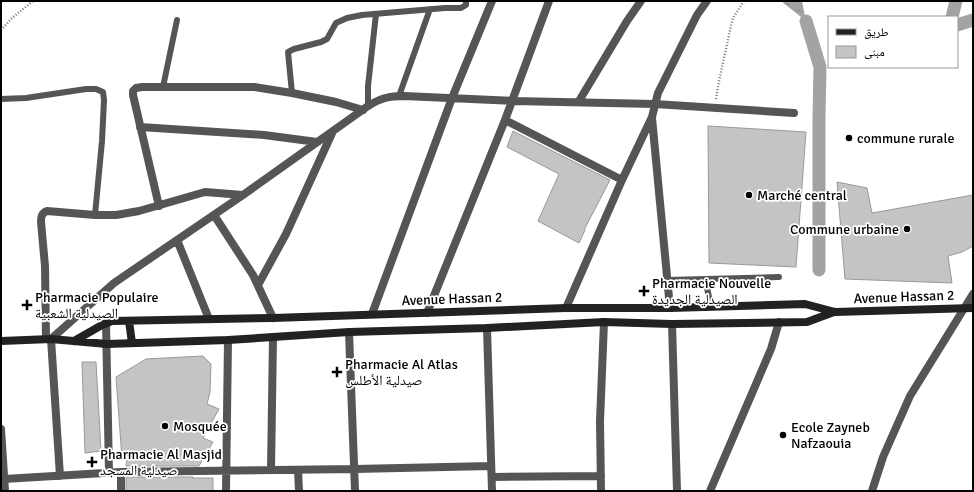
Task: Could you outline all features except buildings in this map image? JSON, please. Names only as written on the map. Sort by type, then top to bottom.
[{"type":"main road","name":"Avenue Hassan 2","points":[[74,341],[112,321],[273,318],[566,308],[670,308],[805,304],[835,312],[973,308]]},
{"type":"main road","name":"Avenue Hassan 2","points":[[1,341],[49,339],[107,344],[228,340],[349,332],[488,328],[604,322],[672,324],[807,322],[835,312]]},
{"type":"main road","points":[[129,321],[132,343]]},
{"type":"street","points":[[372,314],[452,98],[492,1]]},
{"type":"street","points":[[427,313],[513,101],[549,1]]},
{"type":"street","points":[[579,101],[616,39],[641,1]]},
{"type":"street","points":[[566,308],[622,180],[652,117],[658,93],[697,15],[707,1]]},
{"type":"street","points":[[159,206],[133,95],[133,91],[136,88],[142,86],[254,87],[366,108]]},
{"type":"street","points":[[49,339],[114,284],[380,99],[391,96],[399,96],[513,101],[579,101],[655,104],[794,113]]},
{"type":"street","points":[[652,117],[666,280],[670,308]]},
{"type":"street","points":[[505,120],[622,180]]},
{"type":"street","points":[[140,127],[264,135],[317,142]]},
{"type":"street","points":[[258,285],[286,234],[333,131]]},
{"type":"street","points":[[60,476],[49,339],[42,215],[47,211],[95,215],[131,212],[159,206],[205,192],[243,195]]},
{"type":"street","points":[[214,215],[236,246],[258,285],[273,318]]},
{"type":"street","points":[[177,240],[209,319]]},
{"type":"street","points":[[872,491],[883,458],[910,396],[973,294]]},
{"type":"street","points":[[601,491],[600,421],[604,322]]},
{"type":"street","points":[[710,491],[771,349],[779,322]]},
{"type":"street","points":[[106,323],[109,473]]},
{"type":"street","points":[[672,324],[677,491]]},
{"type":"street","points":[[488,328],[492,491]]},
{"type":"street","points":[[349,332],[355,470],[354,491]]},
{"type":"street","points":[[271,470],[273,337]]},
{"type":"street","points":[[226,491],[228,340]]},
{"type":"street","points":[[1,429],[5,491]]},
{"type":"street","points":[[4,479],[121,472],[355,470],[491,466]]},
{"type":"street","points":[[298,470],[298,491]]},
{"type":"street","points":[[121,472],[121,491]]},
{"type":"street","points":[[492,477],[601,476]]},
{"type":"lane","points":[[292,93],[288,60],[290,51],[321,42],[326,39],[333,26],[340,21],[347,18],[376,14],[461,8],[466,6],[466,1]]},
{"type":"lane","points":[[399,96],[430,9]]},
{"type":"lane","points":[[366,108],[376,14]]},
{"type":"lane","points":[[163,87],[178,20]]},
{"type":"lane","points":[[1,99],[26,98],[86,89],[96,89],[103,92],[102,141],[95,215]]},
{"type":"lane","points":[[666,280],[779,277]]},
{"type":"lane","points":[[706,279],[711,306]]},
{"type":"path","points":[[1,30],[12,18],[33,1]]},
{"type":"path","points":[[715,108],[719,81],[733,18],[744,1]]},
{"type":"water","points":[[781,1],[802,1],[806,21]]},
{"type":"waterway","points":[[952,16],[956,1]]},
{"type":"waterway","points":[[958,25],[973,20]]},
{"type":"waterway","points":[[806,21],[820,67],[819,270]]},
{"type":"place","name":"commune rurale","points":[[849,138]]},
{"type":"place","name":"Marché central","points":[[749,195]]},
{"type":"place","name":"Commune urbaine","points":[[907,229]]},
{"type":"place","name":"Pharmacie Nouvelle الصيدلية الجديدة","points":[[644,291]]},
{"type":"place","name":"Pharmacie Populaire الصيدلية الشعبية","points":[[27,305]]},
{"type":"place","name":"Pharmacie Al Atlas صيدلية الأطلس","points":[[337,372]]},
{"type":"place","name":"Mosquée","points":[[165,426]]},
{"type":"place","name":"Ecole Zayneb Nafzaouia","points":[[783,435]]},
{"type":"place","name":"Pharmacie Al Masjid صيدلية المسجد","points":[[92,462]]}]
